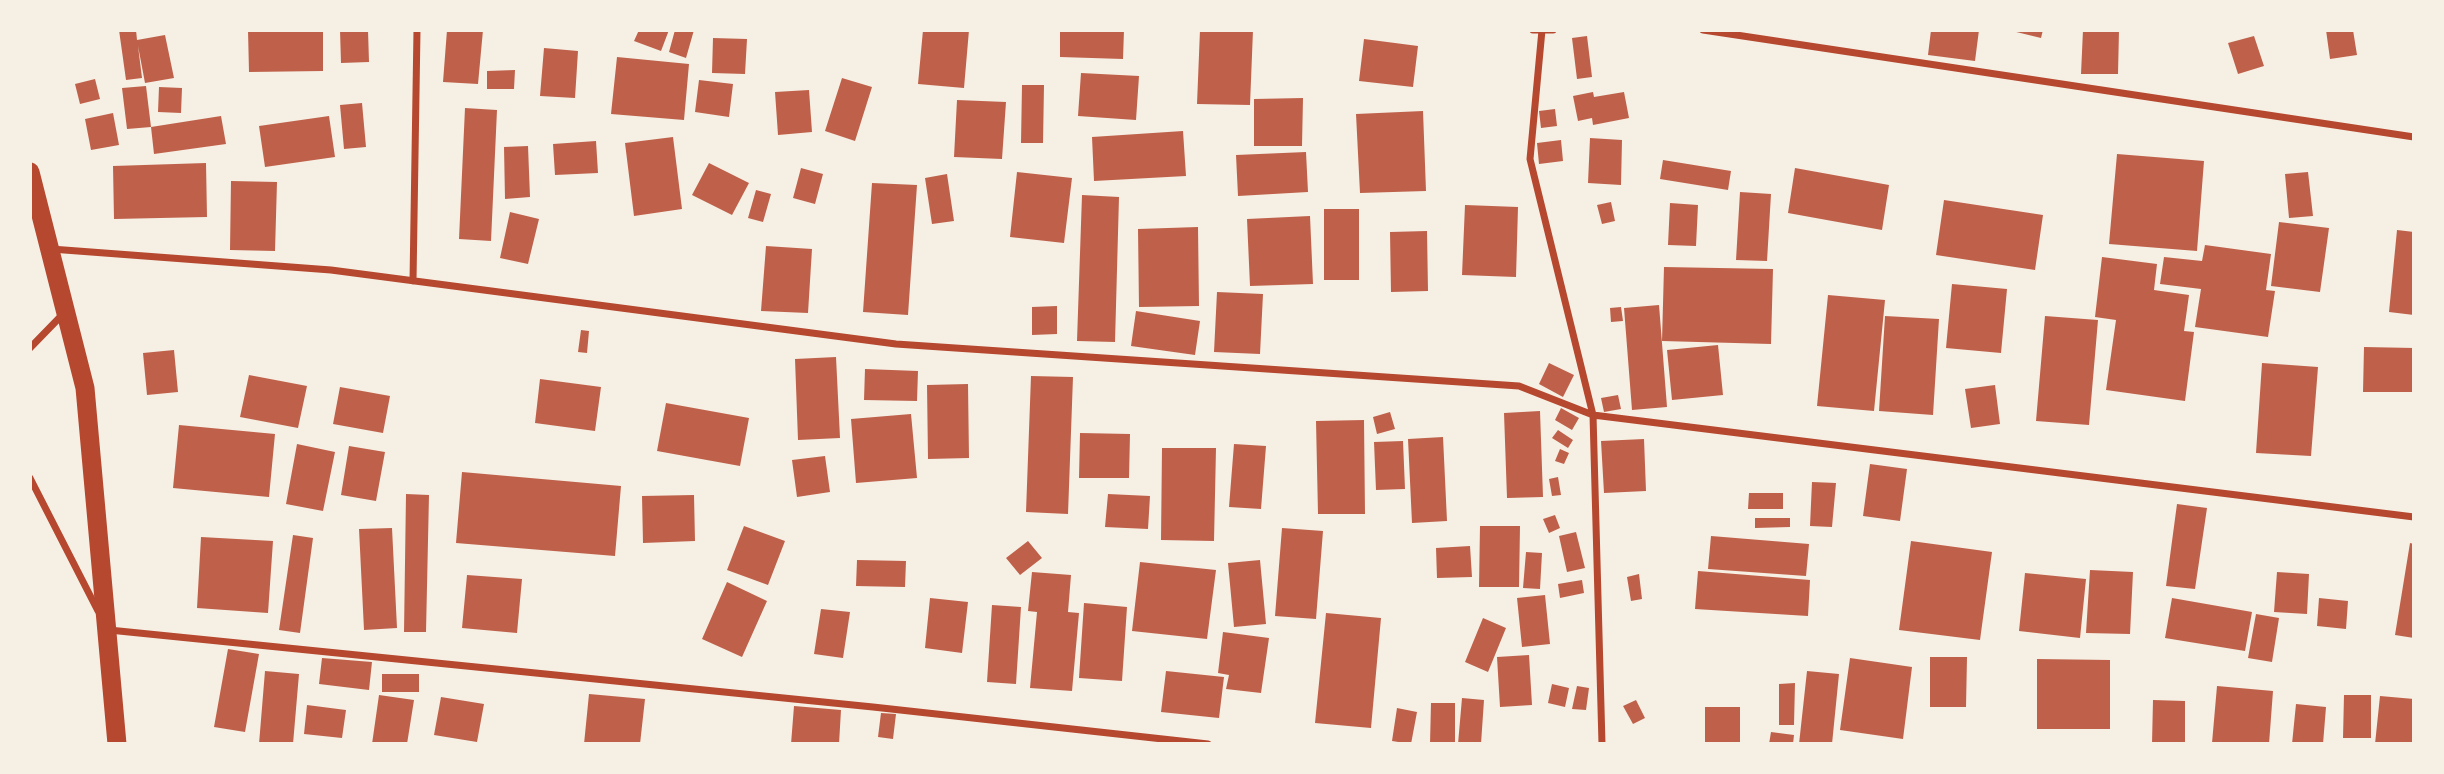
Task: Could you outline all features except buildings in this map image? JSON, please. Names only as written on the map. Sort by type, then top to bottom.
[{"type":"highway","points":[[30,172],[85,388],[117,744]]},
{"type":"street","points":[[413,281],[417,30]]},
{"type":"street","points":[[1533,30],[1553,30]]},
{"type":"street","points":[[1542,30],[1530,159],[1592,415],[1602,744]]},
{"type":"street","points":[[1703,30],[2414,137]]},
{"type":"street","points":[[51,250],[331,270],[896,344],[1519,386],[1592,415],[2414,517]]},
{"type":"street","points":[[30,348],[66,311]]},
{"type":"street","points":[[30,478],[108,630],[873,707],[1208,744]]}]
